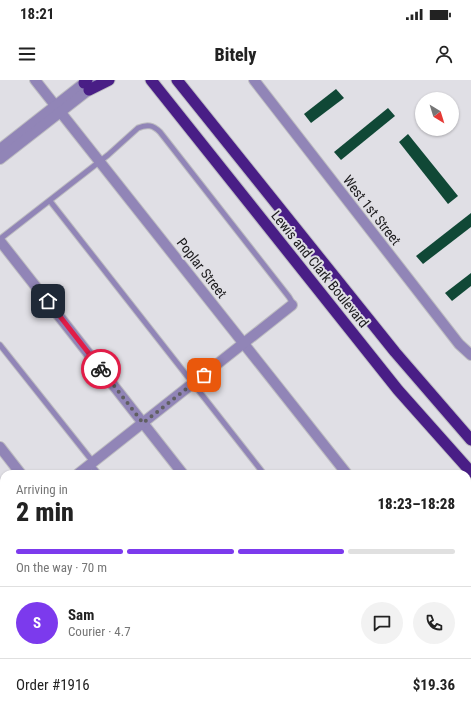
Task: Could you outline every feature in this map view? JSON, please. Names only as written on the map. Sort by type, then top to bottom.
[{"type":"highway","points":[[87,83],[109,80]]},
{"type":"highway","points":[[144,80],[159,89]]},
{"type":"highway","name":"Lewis and Clark Boulevard","points":[[151,80],[393,384],[469,470]]},
{"type":"highway","name":"Lewis and Clark Boulevard","points":[[177,80],[372,324],[471,440]]},
{"type":"highway","points":[[182,80],[188,93]]},
{"type":"street","name":"Poplar Street","points":[[35,80],[344,470]]},
{"type":"street","points":[[0,159],[87,83],[101,80]]},
{"type":"street","name":"West 1st Street","points":[[256,81],[459,344],[471,355]]},
{"type":"street","points":[[0,149],[58,109]]},
{"type":"street","points":[[0,240],[180,470]]},
{"type":"street","points":[[83,470],[292,305]]},
{"type":"street","points":[[0,447],[18,470]]},
{"type":"lane","points":[[0,240],[100,162],[138,128],[147,125],[155,127],[289,297],[292,305]]},
{"type":"lane","points":[[50,201],[261,470]]},
{"type":"lane","points":[[0,345],[92,463],[96,470]]},
{"type":"building","points":[[336,89],[344,98],[311,123],[304,114]]},
{"type":"building","points":[[388,108],[395,116],[341,160],[334,152]]},
{"type":"building","points":[[408,134],[458,196],[448,204],[399,142]]},
{"type":"building","points":[[471,213],[471,227],[423,264],[416,256]]},
{"type":"building","points":[[471,273],[471,286],[452,301],[445,293]]},
{"type":"way so far","points":[[101,369],[143,423],[204,375]]},
{"type":"route","points":[[48,301],[101,369]]}]
